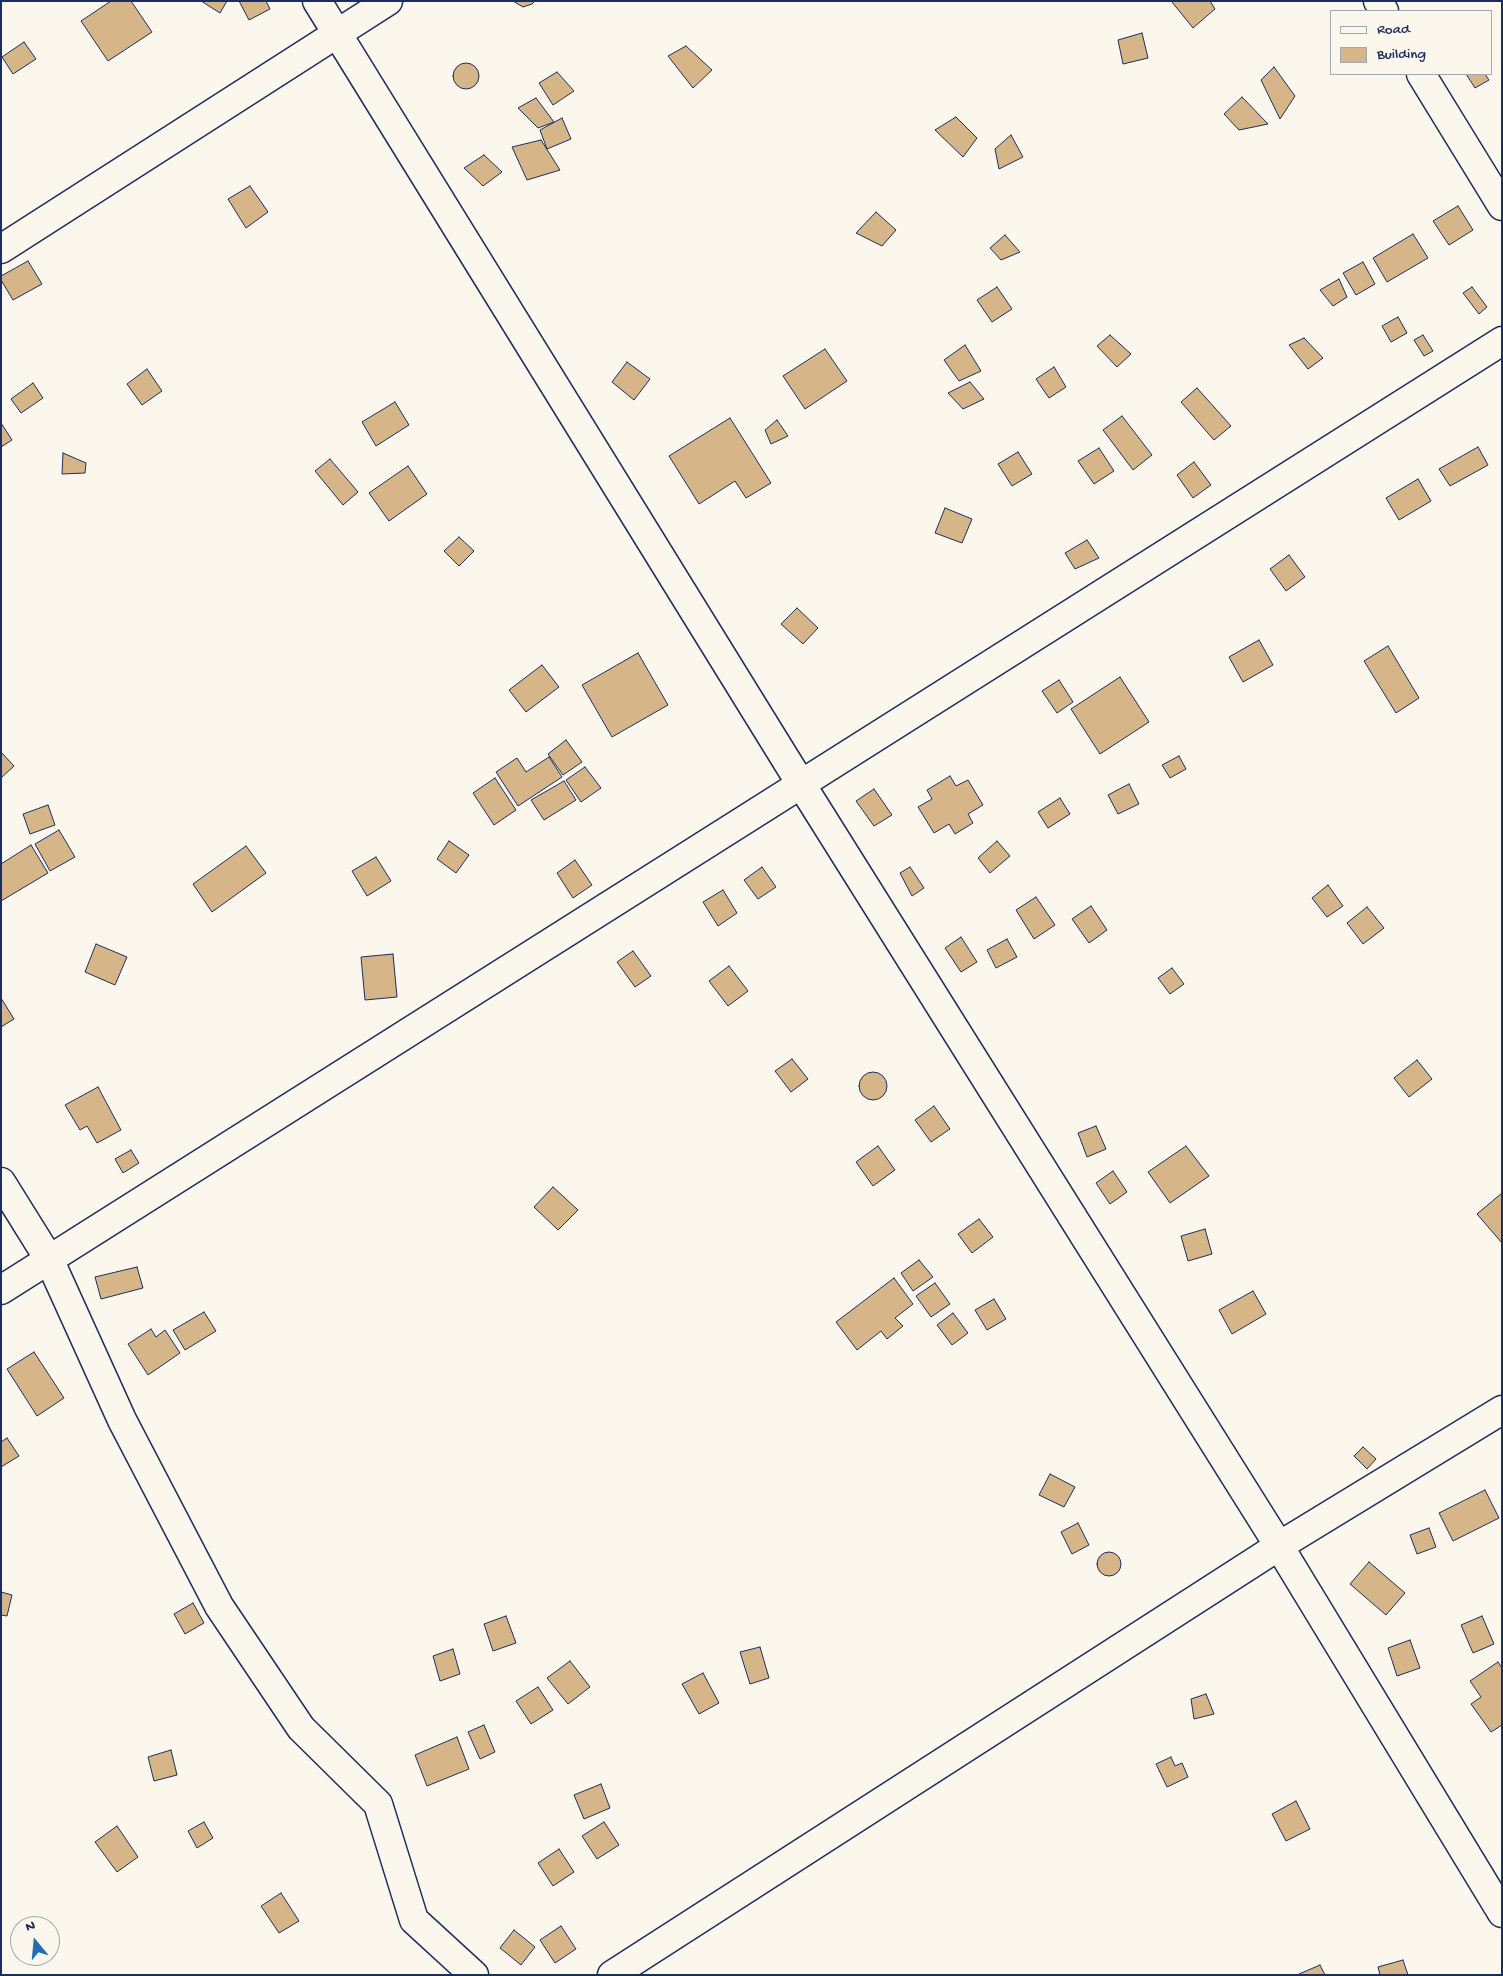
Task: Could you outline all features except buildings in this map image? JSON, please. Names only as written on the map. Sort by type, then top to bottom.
[{"type":"street","points":[[317,1],[801,784],[1279,1546],[1502,1913]]},
{"type":"street","points":[[1,249],[338,35],[388,1]]},
{"type":"street","points":[[1423,75],[1502,206]]},
{"type":"street","points":[[1,1290],[1502,341]]},
{"type":"street","points":[[1,1182],[49,1259],[122,1420],[219,1606],[301,1728],[378,1804],[414,1920],[474,1975]]},
{"type":"street","points":[[612,1975],[1279,1546],[1502,1410]]}]
